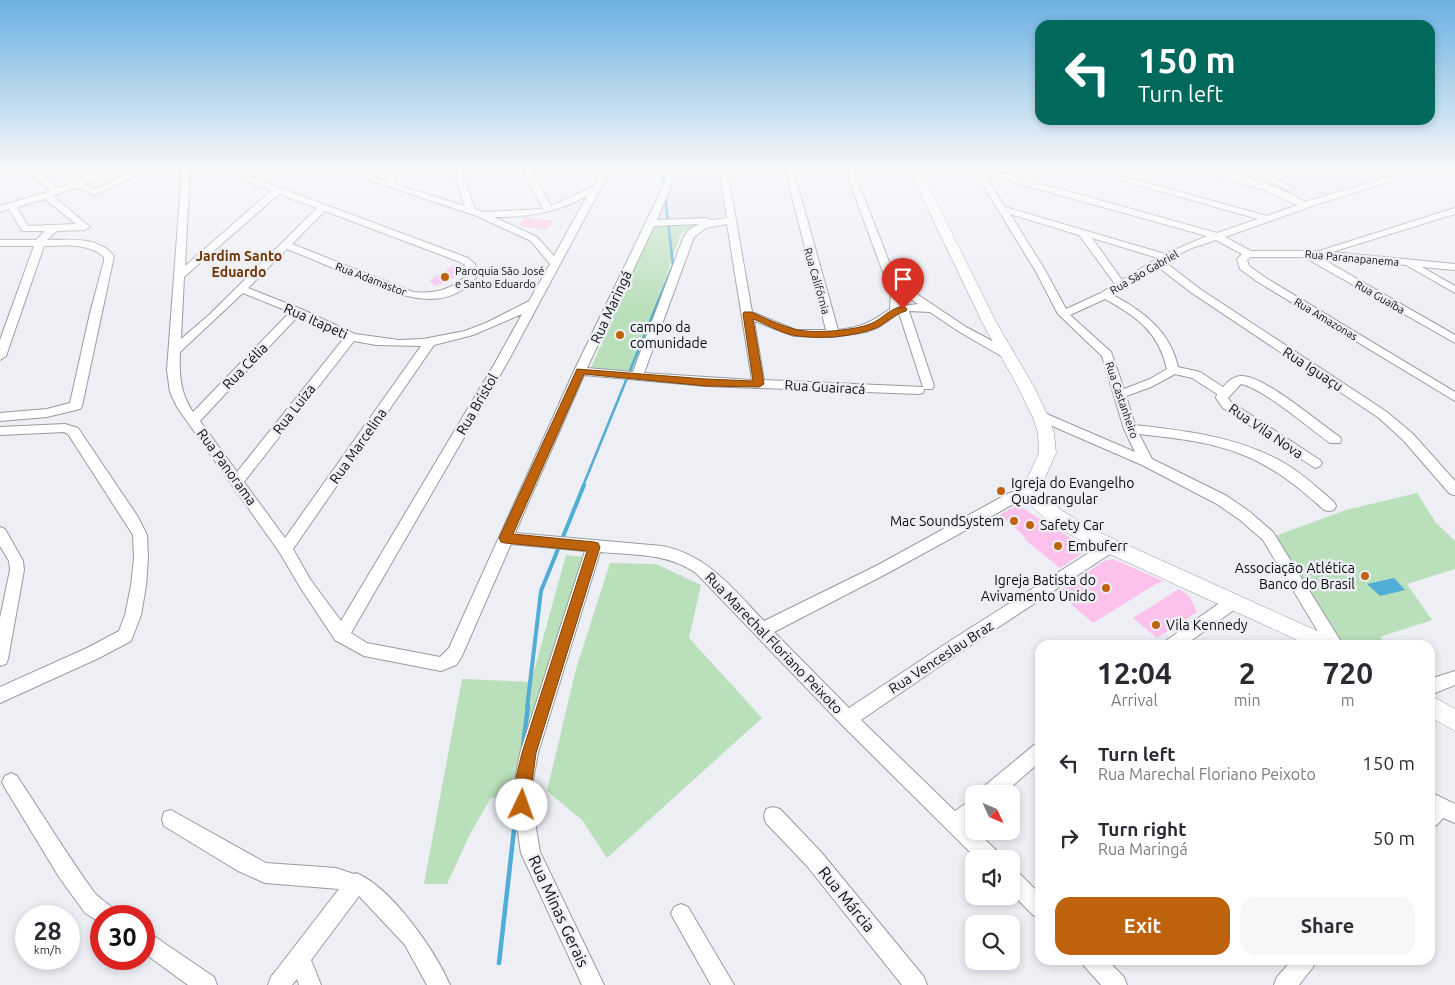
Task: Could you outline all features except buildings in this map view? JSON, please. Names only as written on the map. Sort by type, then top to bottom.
[{"type":"main road","points":[[937,215],[992,328],[1045,431],[1048,447],[1047,461],[1031,485],[1030,492],[1043,506],[1111,546],[1317,640]]},
{"type":"main road","points":[[1435,707],[1455,721]]},
{"type":"street","points":[[17,215],[24,229],[85,227],[70,215]]},
{"type":"street","name":"Rua Panorama","points":[[183,215],[175,350],[172,370],[176,392],[181,404],[285,549],[305,583],[341,635],[364,649],[441,664],[446,662]]},
{"type":"street","points":[[179,276],[249,215]]},
{"type":"street","points":[[175,350],[213,317],[316,215]]},
{"type":"street","name":"Rua Adamastor","points":[[286,245],[403,293],[414,295],[435,296],[446,294],[466,283],[473,275],[470,264],[464,260],[342,215]]},
{"type":"street","points":[[482,215],[534,239],[556,264]]},
{"type":"street","name":"Rua Bristol","points":[[341,635],[536,302],[581,215]]},
{"type":"street","name":"Rua Maringá","points":[[446,662],[455,653],[580,371],[655,215]]},
{"type":"street","points":[[731,215],[759,384]]},
{"type":"street","name":"Rua Califórnia","points":[[801,215],[832,334]]},
{"type":"street","points":[[866,215],[896,294],[899,310]]},
{"type":"street","name":"Rua Castanheiro","points":[[1006,215],[1040,270],[1063,314],[1107,355],[1130,429],[1147,462]]},
{"type":"street","points":[[1023,215],[1082,232],[1162,260]]},
{"type":"street","points":[[1142,215],[1217,236],[1249,254]]},
{"type":"street","points":[[1254,215],[1265,218]]},
{"type":"street","name":"Rua São Gabriel","points":[[1063,314],[1105,295],[1162,260],[1217,236],[1275,215]]},
{"type":"street","points":[[1318,254],[1442,215]]},
{"type":"street","points":[[637,376],[686,241],[696,230],[720,221]]},
{"type":"street","points":[[651,223],[732,222]]},
{"type":"street","points":[[0,356],[40,242],[55,227]]},
{"type":"street","points":[[1082,232],[1121,285]]},
{"type":"street","points":[[0,243],[83,243],[100,248],[109,256],[76,406],[47,413],[0,417]]},
{"type":"street","points":[[1349,244],[1367,258]]},
{"type":"street","name":"Rua Paranapanema","points":[[1249,254],[1318,254],[1455,266]]},
{"type":"street","name":"Rua Amazonas","points":[[1249,254],[1242,259],[1242,263],[1248,271],[1455,397]]},
{"type":"street","name":"Rua Guaíba","points":[[1306,254],[1455,340]]},
{"type":"street","name":"Rua Iguaçu","points":[[1162,260],[1196,291],[1383,415],[1408,437],[1455,490]]},
{"type":"street","points":[[1408,262],[1455,290]]},
{"type":"street","points":[[891,280],[962,329],[1005,353]]},
{"type":"street","name":"Rua Itapeti","points":[[241,289],[297,311],[351,337],[378,342],[430,342],[480,330],[503,321],[536,302]]},
{"type":"street","points":[[1105,295],[1140,315],[1160,335],[1170,354],[1173,370],[1164,377],[1135,390],[1120,394]]},
{"type":"street","points":[[748,314],[794,332],[832,334],[862,330],[875,325],[899,310],[932,309]]},
{"type":"street","name":"Rua Guairacá","points":[[580,371],[706,382],[924,388],[899,310]]},
{"type":"street","name":"Rua Célia","points":[[193,420],[297,311]]},
{"type":"street","points":[[962,329],[974,331],[992,328]]},
{"type":"street","name":"Rua Luiza","points":[[237,481],[351,337]]},
{"type":"street","name":"Rua Marcelina","points":[[285,549],[430,342]]},
{"type":"street","name":"Rua Vila Nova","points":[[1173,370],[1196,376],[1224,393],[1222,398],[1227,406],[1315,463]]},
{"type":"street","points":[[1224,393],[1236,381],[1245,380],[1268,393],[1335,440]]},
{"type":"street","points":[[1038,415],[1147,462],[1228,503],[1268,536],[1332,640]]},
{"type":"street","points":[[0,431],[65,428],[76,434],[133,521],[139,534],[140,574],[128,630],[125,636],[114,644],[0,695]]},
{"type":"street","points":[[1130,429],[1217,440],[1252,451],[1291,472],[1307,484],[1329,506]]},
{"type":"street","points":[[762,630],[881,570],[1014,497],[1030,492]]},
{"type":"street","points":[[0,533],[16,561],[17,577],[0,659]]},
{"type":"street","name":"Rua Marechal Floriano Peixoto","points":[[505,538],[662,552],[678,554],[692,561],[714,579],[848,719],[982,850]]},
{"type":"street","name":"Rua Venceslau Braz","points":[[848,719],[956,646],[1111,546]]},
{"type":"street","name":"Rua Minas Gerais","points":[[593,985],[532,853],[522,805],[529,753],[594,547]]},
{"type":"street","points":[[1180,640],[1233,602]]},
{"type":"street","points":[[1435,685],[1455,678]]},
{"type":"street","points":[[1000,785],[1035,755]]},
{"type":"street","points":[[11,782],[66,870],[91,905]]},
{"type":"street","points":[[955,823],[965,815]]},
{"type":"street","name":"Rua Márcia","points":[[773,816],[814,859],[915,984]]},
{"type":"street","points":[[171,819],[244,864],[265,872],[336,878],[356,883],[365,888],[412,938],[439,985]]},
{"type":"street","points":[[279,985],[356,883]]},
{"type":"street","points":[[1020,888],[1035,903]]},
{"type":"street","points":[[682,914],[723,985]]},
{"type":"street","points":[[155,949],[206,985]]},
{"type":"street","points":[[299,958],[310,985]]},
{"type":"street","points":[[1097,965],[1116,985]]},
{"type":"street","points":[[1285,985],[1302,965]]},
{"type":"shaded area","points":[[659,215],[725,216],[660,220]]},
{"type":"green space","points":[[701,223],[683,232],[680,236],[633,371],[591,368],[652,227]]},
{"type":"green space","name":"Associação Atlética Banco do Brasil","points":[[1417,493],[1436,523],[1455,541],[1455,569],[1407,584],[1432,620],[1380,637],[1383,640],[1342,640],[1338,637],[1275,536],[1346,510]]},
{"type":"green space","points":[[566,555],[583,557],[509,797],[491,798],[471,832],[447,884],[424,884],[462,679],[531,682]]},
{"type":"green space","points":[[610,563],[656,564],[701,585],[689,638],[762,718],[607,858],[582,820],[547,791],[576,669]]},
{"type":"water","points":[[1394,578],[1405,590],[1380,596],[1367,584]]},
{"type":"waterway","points":[[583,486],[673,265],[667,215]]},
{"type":"waterway","points":[[527,708],[541,591],[584,485]]},
{"type":"waterway","points":[[523,746],[528,706]]},
{"type":"waterway","points":[[499,963],[516,812]]},
{"type":"place","name":"Paroquia São José e Santo Eduardo","points":[[445,277]]},
{"type":"place","name":"campo da comunidade","points":[[620,335]]},
{"type":"place","name":"Igreja do Evangelho Quadrangular","points":[[1001,491]]},
{"type":"place","name":"Mac SoundSystem","points":[[1014,521]]},
{"type":"place","name":"Safety Car","points":[[1030,525]]},
{"type":"place","name":"Embuferr","points":[[1058,546]]},
{"type":"place","name":"Associação Atlética Banco do Brasil","points":[[1365,576]]},
{"type":"place","name":"Igreja Batista do Avivamento Unido","points":[[1106,588]]},
{"type":"place","name":"Vila Kennedy","points":[[1156,625]]},
{"type":"district","name":"Jardim Santo Eduardo","points":[[239,264]]},
{"type":"route","points":[[522,805],[529,753],[594,547],[505,538],[580,371],[706,382],[759,384],[748,314],[782,329],[794,332],[832,334],[862,330],[875,325],[895,310],[903,309]]}]
